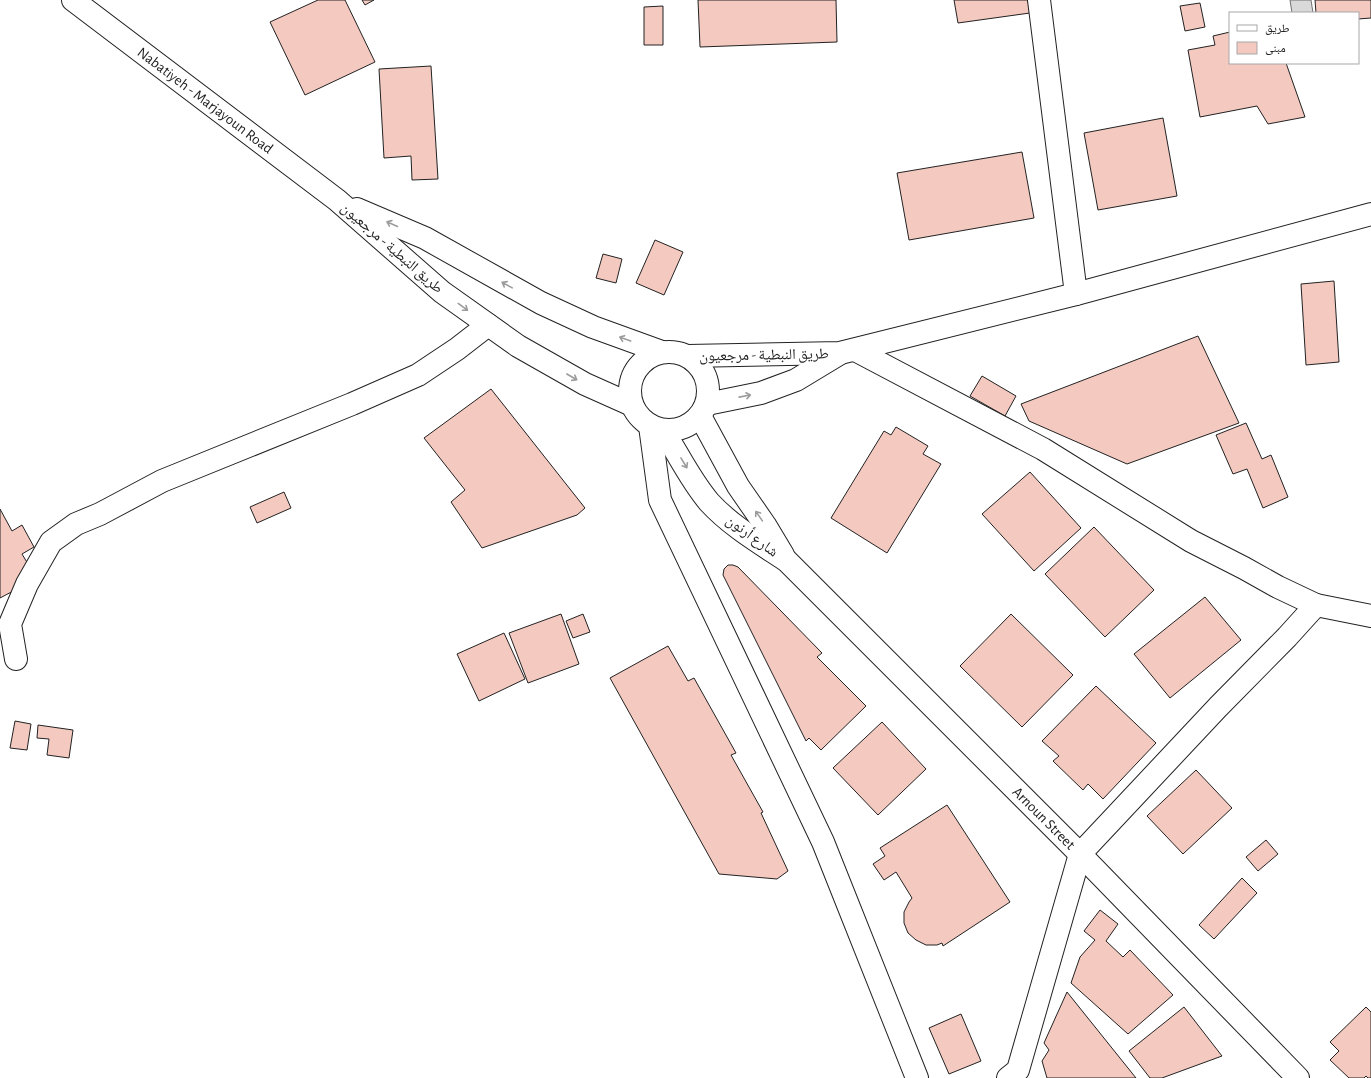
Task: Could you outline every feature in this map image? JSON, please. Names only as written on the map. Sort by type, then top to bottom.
[{"type":"street","name":"Nabatiyeh - Marjayoun Road","points":[[74,0],[337,200]]},
{"type":"street","points":[[1039,0],[1076,294]]},
{"type":"street","name":"طريق النبطية - مرجعيون","points":[[337,200],[442,292],[518,346],[585,384],[632,405]]},
{"type":"street","name":"طريق النبطية - مرجعيون","points":[[337,200],[425,238],[541,303],[594,327],[662,352]]},
{"type":"street","points":[[848,352],[1076,294],[1371,214]]},
{"type":"street","points":[[16,659],[10,624],[27,584],[51,542],[76,524],[100,514],[162,481],[352,404],[418,375],[457,349],[488,325]]},
{"type":"street","points":[[662,352],[675,352],[688,356],[699,365],[706,377],[709,390],[704,410],[690,425],[677,430],[656,428],[639,417],[632,405],[630,392],[632,378],[638,366],[649,357],[662,352]]},
{"type":"street","name":"طريق النبطية - مرجعيون","points":[[688,356],[848,352]]},
{"type":"street","name":"طريق النبطية - مرجعيون","points":[[704,410],[761,393],[796,380],[848,352]]},
{"type":"street","points":[[848,352],[1043,449],[1191,541],[1278,587],[1316,605],[1371,616]]},
{"type":"street","name":"شارع أرنون","points":[[704,410],[738,486],[765,525],[787,561]]},
{"type":"street","points":[[656,428],[660,500],[823,842],[917,1078]]},
{"type":"street","name":"شارع أرنون","points":[[656,428],[709,502],[733,525],[787,561]]},
{"type":"street","name":"Arnoun Street","points":[[787,561],[1080,854],[1298,1078]]},
{"type":"street","points":[[1008,1078],[1018,1070],[1080,854],[1316,605]]},
{"type":"shaded area","points":[[1290,0],[1311,0],[1313,12],[1292,12]]},
{"type":"building","points":[[318,0],[345,0],[375,62],[305,95],[270,22]]},
{"type":"building","points":[[362,0],[374,0],[365,5]]},
{"type":"building","points":[[698,0],[836,0],[837,42],[700,47]]},
{"type":"building","points":[[954,0],[1028,0],[1030,13],[958,23]]},
{"type":"building","points":[[1315,0],[1371,0],[1371,18],[1359,19],[1359,12],[1316,12]]},
{"type":"building","points":[[1200,3],[1205,27],[1185,31],[1180,6]]},
{"type":"building","points":[[663,6],[663,45],[644,45],[644,7]]},
{"type":"building","points":[[1229,32],[1229,64],[1286,64],[1305,117],[1268,124],[1257,106],[1200,117],[1188,50],[1215,45],[1213,36]]},
{"type":"building","points":[[431,66],[438,179],[412,180],[411,156],[384,158],[379,69]]},
{"type":"building","points":[[1163,118],[1177,196],[1098,210],[1084,133]]},
{"type":"building","points":[[1022,152],[1034,218],[909,240],[897,173]]},
{"type":"building","points":[[655,240],[683,252],[664,295],[636,283]]},
{"type":"building","points":[[603,254],[622,259],[616,283],[596,278]]},
{"type":"building","points":[[1334,281],[1339,362],[1306,365],[1301,284]]},
{"type":"building","points":[[1198,336],[1239,423],[1127,464],[1029,421],[1021,404]]},
{"type":"building","points":[[982,376],[1016,396],[1005,416],[970,396]]},
{"type":"building","points":[[491,389],[585,508],[577,515],[482,548],[451,502],[465,490],[424,438]]},
{"type":"building","points":[[1246,423],[1262,459],[1271,455],[1288,497],[1263,508],[1247,469],[1233,474],[1216,435]]},
{"type":"building","points":[[896,427],[928,446],[923,454],[941,464],[887,553],[831,518],[884,431],[891,435]]},
{"type":"building","points":[[1030,472],[1081,528],[1034,571],[982,514]]},
{"type":"building","points":[[284,492],[291,508],[257,523],[250,507]]},
{"type":"building","points":[[0,509],[12,531],[22,525],[34,547],[22,554],[28,564],[17,589],[0,598]]},
{"type":"building","points":[[1094,527],[1154,590],[1105,637],[1045,574]]},
{"type":"building","points":[[728,565],[738,567],[822,653],[817,657],[866,706],[821,750],[809,738],[806,741],[723,575],[724,569]]},
{"type":"building","points":[[1205,597],[1241,640],[1170,698],[1134,654]]},
{"type":"building","points":[[561,614],[579,664],[528,683],[509,633]]},
{"type":"building","points":[[583,614],[590,632],[573,638],[566,621]]},
{"type":"building","points":[[1011,614],[1073,675],[1022,727],[960,666]]},
{"type":"building","points":[[504,633],[525,679],[479,701],[457,654]]},
{"type":"building","points":[[668,646],[688,681],[694,678],[736,753],[731,755],[763,812],[761,813],[788,871],[777,879],[719,874],[610,678]]},
{"type":"building","points":[[1096,686],[1156,743],[1103,799],[1088,784],[1083,790],[1053,761],[1059,756],[1042,741]]},
{"type":"building","points":[[15,721],[31,724],[27,750],[10,748]]},
{"type":"building","points":[[882,722],[926,769],[878,815],[833,768]]},
{"type":"building","points":[[38,725],[73,730],[69,758],[47,755],[49,739],[37,738]]},
{"type":"building","points":[[1196,770],[1232,808],[1183,854],[1147,816]]},
{"type":"building","points":[[947,805],[1010,902],[943,946],[942,943],[937,945],[926,945],[916,940],[908,933],[904,923],[904,912],[912,898],[896,872],[884,880],[873,864],[885,856],[880,848]]},
{"type":"building","points":[[1266,840],[1278,854],[1258,871],[1246,857]]},
{"type":"building","points":[[1242,878],[1257,893],[1214,939],[1199,925]]},
{"type":"building","points":[[1100,910],[1118,924],[1106,941],[1123,957],[1130,950],[1173,995],[1128,1034],[1071,983],[1080,957],[1095,940],[1084,931]]},
{"type":"building","points":[[1067,992],[1136,1078],[1047,1078],[1042,1061],[1049,1050],[1044,1043]]},
{"type":"building","points":[[1184,1007],[1222,1056],[1162,1078],[1150,1078],[1129,1051]]},
{"type":"building","points":[[1366,1007],[1371,1012],[1371,1078],[1366,1076],[1364,1078],[1349,1078],[1330,1060],[1339,1051],[1330,1042]]},
{"type":"building","points":[[961,1014],[981,1061],[949,1074],[929,1028]]}]
